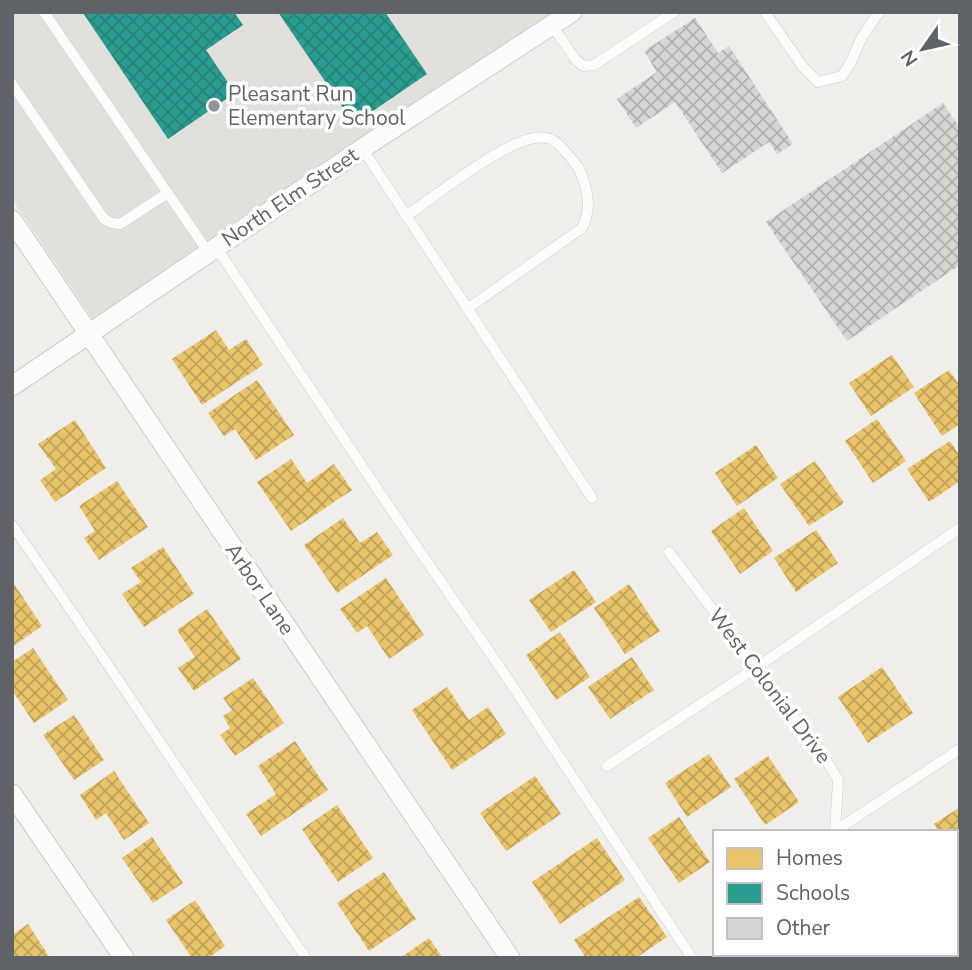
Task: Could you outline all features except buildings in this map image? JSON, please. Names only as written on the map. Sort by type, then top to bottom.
[{"type":"street","name":"North Elm Street","points":[[12,386],[362,149],[572,12]]},
{"type":"street","name":"Arbor Lane","points":[[12,220],[510,958]]},
{"type":"street","points":[[12,794],[124,958]]},
{"type":"lane","points":[[44,12],[508,679],[692,958]]},
{"type":"lane","points":[[552,25],[575,60],[583,66],[594,65],[674,12]]},
{"type":"lane","points":[[765,12],[803,67],[818,82],[842,76],[862,37],[880,12]]},
{"type":"lane","points":[[12,84],[104,219],[120,224],[168,193]]},
{"type":"lane","points":[[406,216],[512,145],[535,138],[553,140],[578,167],[589,204],[587,219],[582,228],[467,309]]},
{"type":"lane","points":[[362,149],[592,498]]},
{"type":"lane","points":[[12,525],[306,958]]},
{"type":"lane","points":[[607,766],[960,528]]},
{"type":"lane","name":"West Colonial Drive","points":[[669,552],[825,758],[838,780],[835,830]]},
{"type":"lane","points":[[837,830],[960,749]]},
{"type":"shaded area","name":"Pleasant Run Elementary School","points":[[12,12],[554,12],[94,321],[12,199]]},
{"type":"place","name":"Pleasant Run Elementary School","points":[[214,106]]}]
